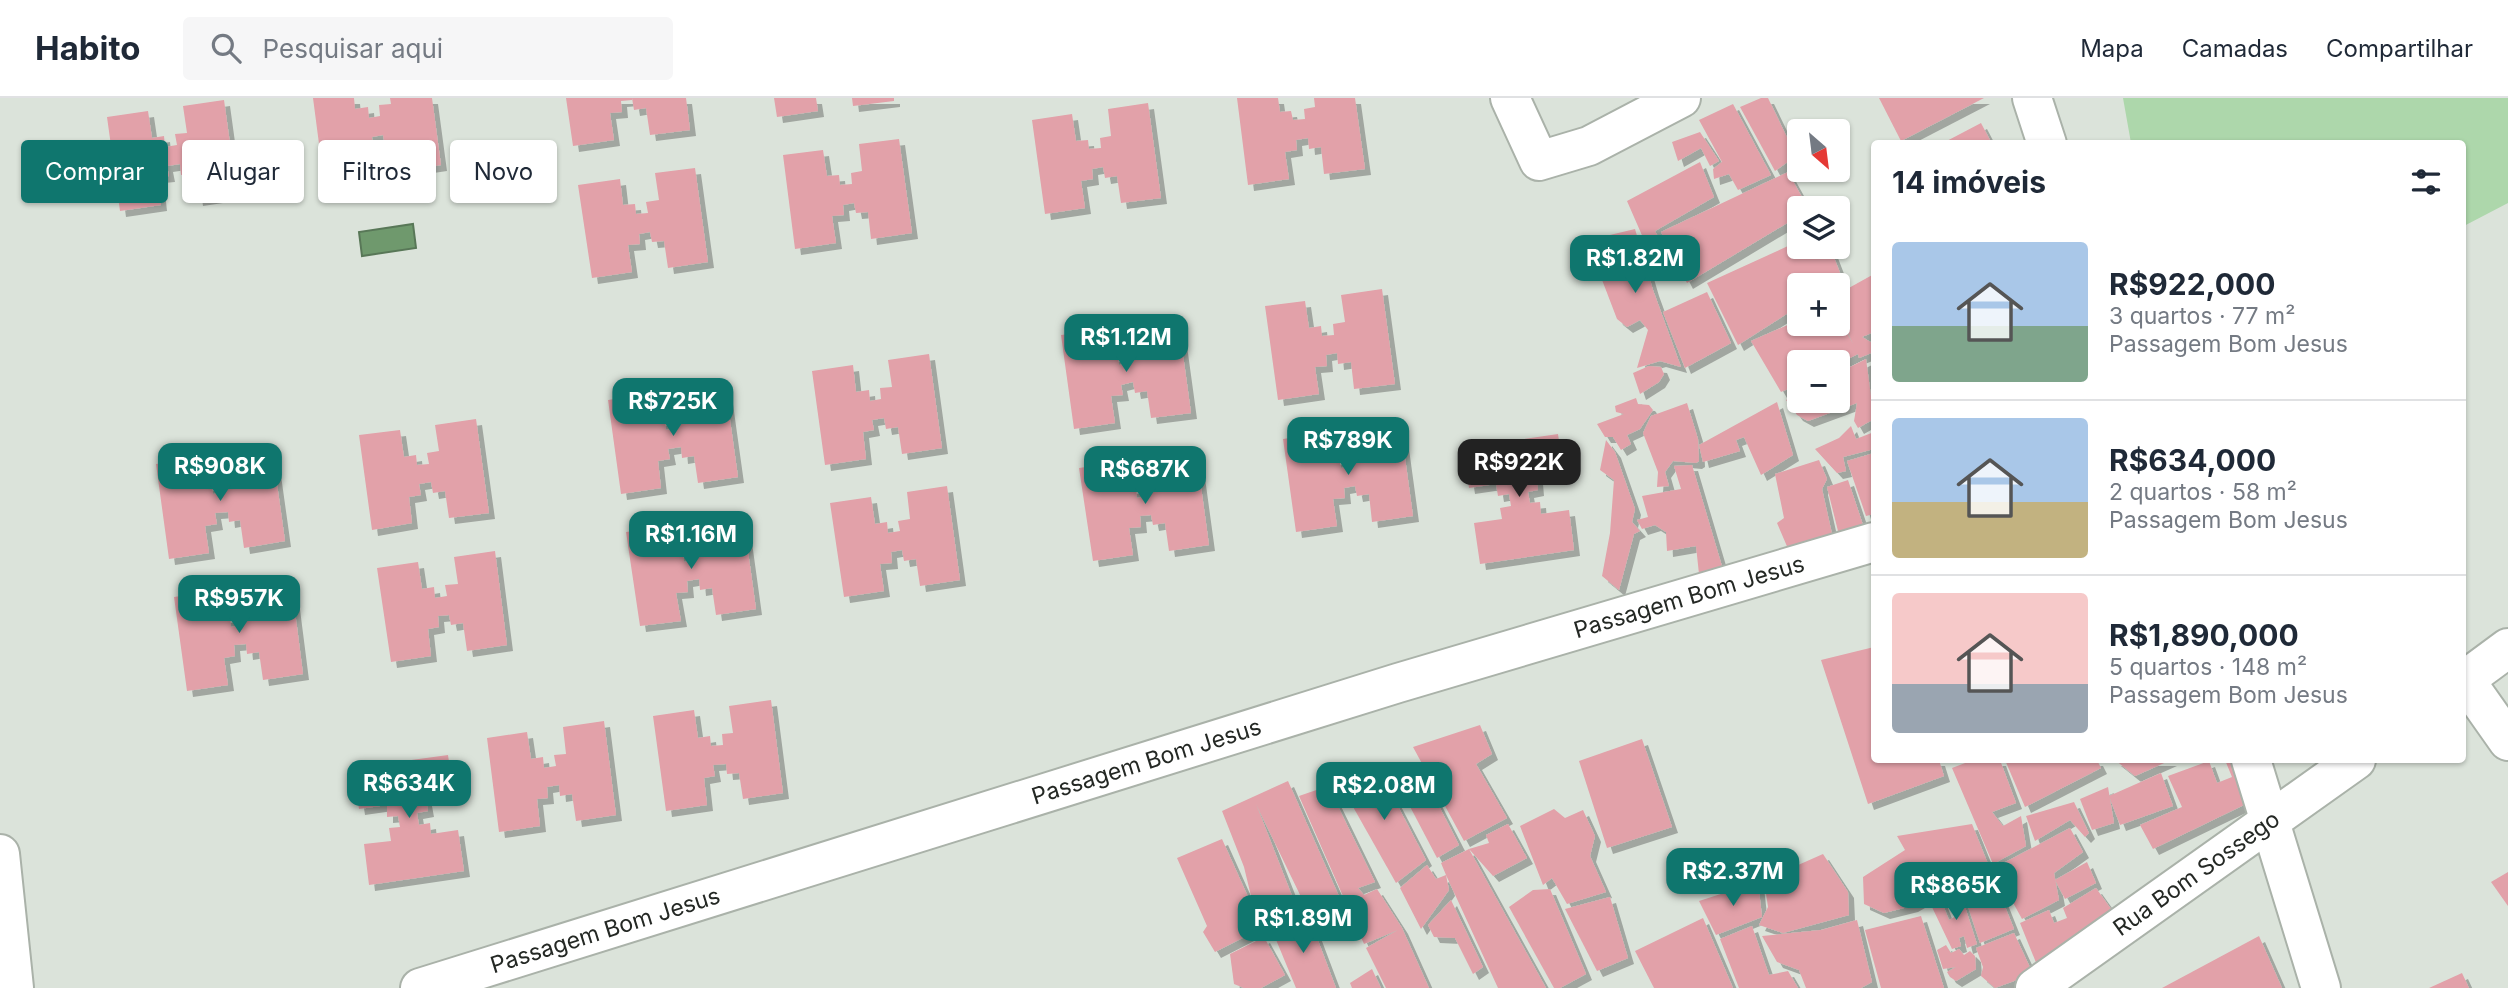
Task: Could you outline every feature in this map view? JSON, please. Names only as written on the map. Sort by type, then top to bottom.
[{"type":"street","points":[[1510,98],[1539,161],[1589,146],[1682,98]]},
{"type":"street","points":[[2032,98],[2047,140]]},
{"type":"street","name":"Passagem Bom Jesus","points":[[420,988],[1398,683],[1871,543]]},
{"type":"street","points":[[2466,680],[2508,648]]},
{"type":"street","points":[[2466,684],[2508,741]]},
{"type":"street","points":[[2252,763],[2321,988]]},
{"type":"street","name":"Rua Bom Sossego","points":[[2035,988],[2352,763]]},
{"type":"street","points":[[0,853],[14,988]]},
{"type":"shaded area","points":[[2123,98],[2508,98],[2508,203],[2466,225],[2466,140],[2130,140]]},
{"type":"shaded area","points":[[413,224],[416,248],[362,256],[359,232]]},
{"type":"building","points":[[313,98],[354,98],[355,109],[368,107],[369,118],[380,116],[379,105],[391,104],[390,98],[432,98],[441,165],[436,166],[436,140],[384,140],[383,135],[372,137],[372,140],[318,140]]},
{"type":"building","points":[[566,98],[632,100],[621,101],[622,112],[610,113],[614,140],[573,146]]},
{"type":"building","points":[[632,98],[686,98],[690,130],[650,135],[646,108],[634,110]]},
{"type":"building","points":[[774,98],[816,98],[818,111],[777,117]]},
{"type":"building","points":[[852,98],[894,98],[894,101],[853,106]]},
{"type":"building","points":[[1237,98],[1278,98],[1280,112],[1291,111],[1293,120],[1305,119],[1304,109],[1315,107],[1314,98],[1355,98],[1365,169],[1324,174],[1321,147],[1309,149],[1308,138],[1296,140],[1297,150],[1285,152],[1289,179],[1248,185]]},
{"type":"building","points":[[1761,98],[1768,98],[1787,137],[1787,162],[1775,171],[1740,107]]},
{"type":"building","points":[[1879,98],[1984,98],[1903,140],[1900,140]]},
{"type":"building","points":[[224,100],[230,140],[182,140],[181,175],[180,164],[168,166],[168,146],[177,145],[175,134],[187,133],[183,106]]},
{"type":"building","points":[[1148,103],[1161,198],[1121,203],[1117,176],[1105,178],[1103,167],[1092,169],[1093,179],[1081,181],[1085,208],[1045,214],[1032,120],[1072,114],[1076,141],[1088,140],[1089,149],[1101,148],[1100,138],[1111,136],[1108,109]]},
{"type":"building","points":[[1733,104],[1771,175],[1738,190],[1729,174],[1714,179],[1713,169],[1722,162],[1699,120]]},
{"type":"building","points":[[148,111],[152,138],[164,136],[164,140],[110,140],[107,117]]},
{"type":"building","points":[[1981,123],[1990,140],[1949,140]]},
{"type":"building","points":[[1700,132],[1719,161],[1710,166],[1701,148],[1678,161],[1672,142]]},
{"type":"building","points":[[899,139],[912,233],[871,239],[868,212],[856,213],[854,203],[843,205],[844,215],[832,216],[836,243],[795,249],[783,155],[823,150],[827,176],[839,175],[840,185],[852,184],[851,173],[862,171],[859,144]]},
{"type":"building","points":[[1700,162],[1714,197],[1655,231],[1673,265],[1658,272],[1627,201]]},
{"type":"building","points":[[695,168],[708,262],[668,268],[664,241],[652,242],[650,232],[639,234],[640,244],[628,245],[632,272],[592,278],[578,185],[620,179],[623,205],[635,204],[636,214],[648,213],[646,202],[659,200],[655,173]]},
{"type":"building","points":[[1787,172],[1787,182],[1794,182],[1801,196],[1787,196],[1787,223],[1687,283],[1661,232]]},
{"type":"building","points":[[119,203],[161,203],[161,205],[120,211]]},
{"type":"building","points":[[1635,229],[1653,290],[1681,367],[1660,361],[1637,368],[1648,330],[1640,320],[1627,327],[1617,319],[1599,272],[1604,269],[1610,273],[1615,271],[1610,260],[1604,264],[1593,239]]},
{"type":"building","points":[[1787,246],[1787,259],[1835,259],[1840,273],[1787,273],[1787,314],[1738,345],[1707,283]]},
{"type":"building","points":[[1871,276],[1871,333],[1862,337],[1871,342],[1871,353],[1859,358],[1858,354],[1850,358],[1850,350],[1787,350],[1787,389],[1781,392],[1751,341],[1787,325],[1787,336],[1849,336],[1853,344],[1849,336],[1850,287]]},
{"type":"building","points":[[1382,289],[1395,384],[1354,389],[1351,362],[1338,364],[1337,353],[1326,355],[1327,366],[1315,367],[1319,394],[1278,400],[1265,306],[1305,301],[1309,328],[1321,326],[1322,336],[1334,335],[1333,324],[1345,322],[1341,295]]},
{"type":"building","points":[[1707,292],[1731,343],[1685,368],[1663,312]]},
{"type":"building","points":[[1178,318],[1191,413],[1151,418],[1147,391],[1135,393],[1133,382],[1121,385],[1123,395],[1111,396],[1115,423],[1074,429],[1061,335],[1102,330],[1106,357],[1118,355],[1119,365],[1131,364],[1129,353],[1141,351],[1137,324]]},
{"type":"building","points":[[929,354],[942,448],[902,454],[898,427],[886,429],[884,418],[872,420],[874,430],[863,432],[866,459],[825,465],[812,371],[853,365],[856,392],[869,390],[870,401],[881,399],[880,388],[892,387],[888,360]]},
{"type":"building","points":[[1866,359],[1871,421],[1858,428],[1854,421],[1857,403],[1850,406],[1850,367]]},
{"type":"building","points":[[1649,366],[1661,367],[1664,374],[1659,382],[1640,394],[1633,373]]},
{"type":"building","points":[[725,384],[738,477],[698,483],[694,456],[682,458],[681,447],[668,449],[670,459],[658,461],[661,488],[621,494],[608,400],[649,394],[653,421],[665,419],[666,430],[678,428],[676,417],[688,416],[684,389]]},
{"type":"building","points":[[1636,398],[1638,404],[1649,405],[1653,410],[1640,429],[1627,435],[1631,444],[1621,450],[1613,437],[1605,437],[1597,424],[1624,414],[1616,412],[1615,406]]},
{"type":"building","points":[[1777,402],[1793,455],[1761,475],[1744,437],[1736,440],[1740,451],[1703,462],[1699,445]]},
{"type":"building","points":[[1687,403],[1698,439],[1699,461],[1673,461],[1665,472],[1669,486],[1657,487],[1658,472],[1643,433],[1651,416]]},
{"type":"building","points":[[1796,413],[1830,413],[1808,421]]},
{"type":"building","points":[[476,419],[489,513],[449,518],[445,491],[433,493],[431,482],[419,484],[421,495],[409,497],[412,523],[372,530],[359,435],[400,430],[404,457],[416,455],[417,465],[429,464],[427,453],[439,451],[435,425]]},
{"type":"building","points":[[1400,421],[1413,516],[1372,522],[1369,494],[1357,496],[1355,486],[1344,488],[1345,498],[1333,499],[1337,526],[1296,532],[1283,439],[1324,433],[1328,460],[1339,458],[1341,468],[1353,467],[1351,456],[1363,454],[1359,427]]},
{"type":"building","points":[[1851,426],[1856,439],[1871,433],[1871,450],[1843,457],[1846,471],[1837,473],[1815,449],[1839,438]]},
{"type":"building","points":[[1558,434],[1564,474],[1537,478],[1538,490],[1528,492],[1530,503],[1540,502],[1541,514],[1569,510],[1574,550],[1480,564],[1474,523],[1502,519],[1500,508],[1511,506],[1509,494],[1498,496],[1496,484],[1469,488],[1463,448]]},
{"type":"building","points":[[1606,440],[1615,452],[1635,509],[1632,522],[1640,531],[1634,534],[1619,590],[1602,576],[1610,533],[1614,480],[1600,470]]},
{"type":"building","points":[[272,448],[285,541],[244,548],[240,520],[229,522],[228,512],[215,513],[217,524],[205,526],[209,553],[169,559],[156,464],[196,459],[200,486],[212,484],[213,494],[225,493],[224,482],[235,481],[232,454]]},
{"type":"building","points":[[1196,450],[1209,545],[1169,551],[1165,523],[1153,525],[1151,515],[1140,516],[1141,527],[1129,528],[1133,555],[1093,561],[1079,468],[1120,462],[1124,489],[1136,487],[1137,498],[1149,496],[1147,485],[1159,483],[1156,456]]},
{"type":"building","points":[[1871,454],[1871,515],[1866,516],[1847,461]]},
{"type":"building","points":[[1819,460],[1827,479],[1822,489],[1832,534],[1789,551],[1777,523],[1784,518],[1775,474]]},
{"type":"building","points":[[1692,465],[1724,573],[1699,574],[1696,546],[1667,551],[1666,532],[1655,525],[1642,529],[1637,520],[1648,517],[1642,496],[1681,489],[1674,466]]},
{"type":"building","points":[[1848,480],[1867,537],[1839,535],[1827,487]]},
{"type":"building","points":[[947,486],[960,580],[920,586],[916,559],[904,561],[902,550],[891,552],[892,563],[880,564],[884,591],[844,597],[830,503],[871,497],[875,524],[887,522],[888,533],[900,531],[898,521],[910,519],[907,492]]},
{"type":"building","points":[[743,515],[756,609],[716,615],[712,588],[700,590],[699,579],[687,581],[688,592],[676,593],[681,621],[640,626],[626,532],[668,526],[671,553],[683,551],[684,562],[696,560],[694,550],[707,548],[703,521]]},
{"type":"building","points":[[495,551],[507,645],[467,651],[463,623],[451,625],[449,615],[438,616],[439,627],[428,629],[431,656],[391,662],[377,568],[418,562],[422,589],[434,587],[435,598],[447,596],[445,585],[458,584],[454,557]]},
{"type":"building","points":[[291,580],[303,674],[263,680],[259,652],[247,654],[246,644],[234,645],[235,656],[224,658],[228,685],[187,691],[174,597],[214,591],[218,618],[230,616],[231,627],[244,625],[242,614],[254,613],[250,586]]},
{"type":"building","points":[[1871,648],[1871,763],[1940,763],[1944,776],[1868,804],[1821,660]]},
{"type":"building","points":[[771,700],[783,793],[743,799],[739,773],[727,774],[726,764],[713,765],[715,776],[704,778],[707,805],[666,811],[653,716],[694,710],[698,738],[710,736],[711,746],[723,745],[722,734],[733,733],[729,706]]},
{"type":"building","points":[[604,721],[616,815],[576,821],[572,794],[560,796],[559,785],[547,787],[548,798],[537,799],[540,826],[499,832],[487,738],[527,732],[531,759],[543,757],[544,768],[556,766],[554,755],[566,754],[563,727]]},
{"type":"building","points":[[1480,725],[1492,754],[1476,764],[1507,818],[1464,841],[1413,747]]},
{"type":"building","points":[[1642,739],[1672,827],[1607,848],[1579,761]]},
{"type":"building","points":[[448,755],[454,796],[426,800],[428,811],[417,813],[419,825],[430,823],[431,834],[458,830],[464,871],[369,885],[364,844],[391,841],[389,828],[400,827],[398,816],[387,817],[387,805],[359,809],[353,768]]},
{"type":"building","points":[[1965,763],[2001,763],[2016,803],[1992,812],[2003,826],[2021,816],[2026,846],[1993,864],[1952,768]]},
{"type":"building","points":[[2006,763],[2098,763],[2101,768],[2025,807]]},
{"type":"building","points":[[2119,763],[2164,763],[2135,776]]},
{"type":"building","points":[[2210,763],[2217,783],[2232,777],[2226,763],[2237,763],[2246,804],[2153,849],[2140,825],[2182,807],[2168,776]]},
{"type":"building","points":[[1376,764],[1426,860],[1396,883],[1339,782]]},
{"type":"building","points":[[1419,767],[1459,845],[1437,858],[1395,778]]},
{"type":"building","points":[[2161,773],[2173,806],[2120,825],[2109,796]]},
{"type":"building","points":[[1288,781],[1349,919],[1331,932],[1315,905],[1320,900],[1314,895],[1303,901],[1256,804],[1294,901],[1264,921],[1251,896],[1244,867],[1222,811]]},
{"type":"building","points":[[1328,786],[1375,882],[1358,888],[1364,895],[1377,889],[1402,928],[1429,988],[1386,988],[1366,948],[1398,930],[1364,944],[1299,796]]},
{"type":"building","points":[[2108,787],[2114,823],[2092,830],[2080,799]]},
{"type":"building","points":[[2074,802],[2089,833],[2085,837],[2070,820],[2035,841],[2026,816]]},
{"type":"building","points":[[1554,809],[1565,818],[1583,810],[1595,836],[1590,856],[1606,892],[1567,904],[1552,878],[1543,885],[1520,826]]},
{"type":"building","points":[[1508,824],[1527,858],[1493,876],[1469,849],[1489,843],[1486,835]]},
{"type":"building","points":[[1972,824],[2014,929],[1980,943],[1959,879],[1912,906],[1884,913],[1864,904],[1863,877],[1905,850],[1897,836]]},
{"type":"building","points":[[2070,828],[2083,852],[2054,873],[2059,900],[2022,919],[1994,868]]},
{"type":"building","points":[[1222,839],[1262,928],[1215,952],[1203,932],[1207,926],[1177,858]]},
{"type":"building","points":[[1469,849],[1546,988],[1498,988],[1441,863]]},
{"type":"building","points":[[1823,854],[1848,892],[1849,915],[1783,933],[1759,925],[1768,907],[1764,880]]},
{"type":"building","points":[[2087,862],[2096,883],[2065,899],[2055,880]]},
{"type":"building","points":[[1427,865],[1436,879],[1446,875],[1449,890],[1421,929],[1400,888]]},
{"type":"building","points":[[2508,872],[2508,906],[2491,882]]},
{"type":"building","points":[[1758,882],[1762,917],[1716,935],[1699,901]]},
{"type":"building","points":[[1959,888],[1977,944],[1967,948],[1964,936],[1959,938],[1961,946],[1952,949],[1931,905],[1941,900],[1949,920],[1958,915],[1949,894]]},
{"type":"building","points":[[2096,888],[2116,916],[2039,970],[2020,923],[2049,910],[2054,923],[2067,918],[2063,908]]},
{"type":"building","points":[[1550,889],[1586,974],[1560,988],[1554,988],[1509,907],[1533,890]]},
{"type":"building","points":[[1610,897],[1628,958],[1597,971],[1565,909]]},
{"type":"building","points":[[1451,900],[1483,967],[1473,974],[1455,938],[1434,937],[1428,925]]},
{"type":"building","points":[[1921,916],[1944,988],[1881,988],[1865,930]]},
{"type":"building","points":[[1703,918],[1733,988],[1654,988],[1635,951]]},
{"type":"building","points":[[1292,919],[1299,924],[1311,922],[1336,988],[1296,988],[1272,930]]},
{"type":"building","points":[[1857,920],[1872,982],[1861,988],[1806,988],[1799,970],[1777,962],[1762,936],[1821,930]]},
{"type":"building","points":[[1752,926],[1769,975],[1788,971],[1798,988],[1739,988],[1720,939]]},
{"type":"building","points":[[2014,933],[2033,974],[1995,988],[1981,976],[1983,967],[1976,948]]},
{"type":"building","points":[[2259,936],[2282,988],[2162,988]]},
{"type":"building","points":[[1264,937],[1285,975],[1261,988],[1244,988],[1234,984],[1230,954]]},
{"type":"building","points":[[1946,945],[1951,953],[1959,949],[1964,955],[1970,951],[1975,956],[1976,969],[1956,981],[1950,977],[1947,972],[1956,967],[1943,969],[1937,950]]},
{"type":"building","points":[[1372,969],[1381,988],[1352,988],[1350,983]]},
{"type":"building","points":[[2462,973],[2469,988],[2429,988]]}]
